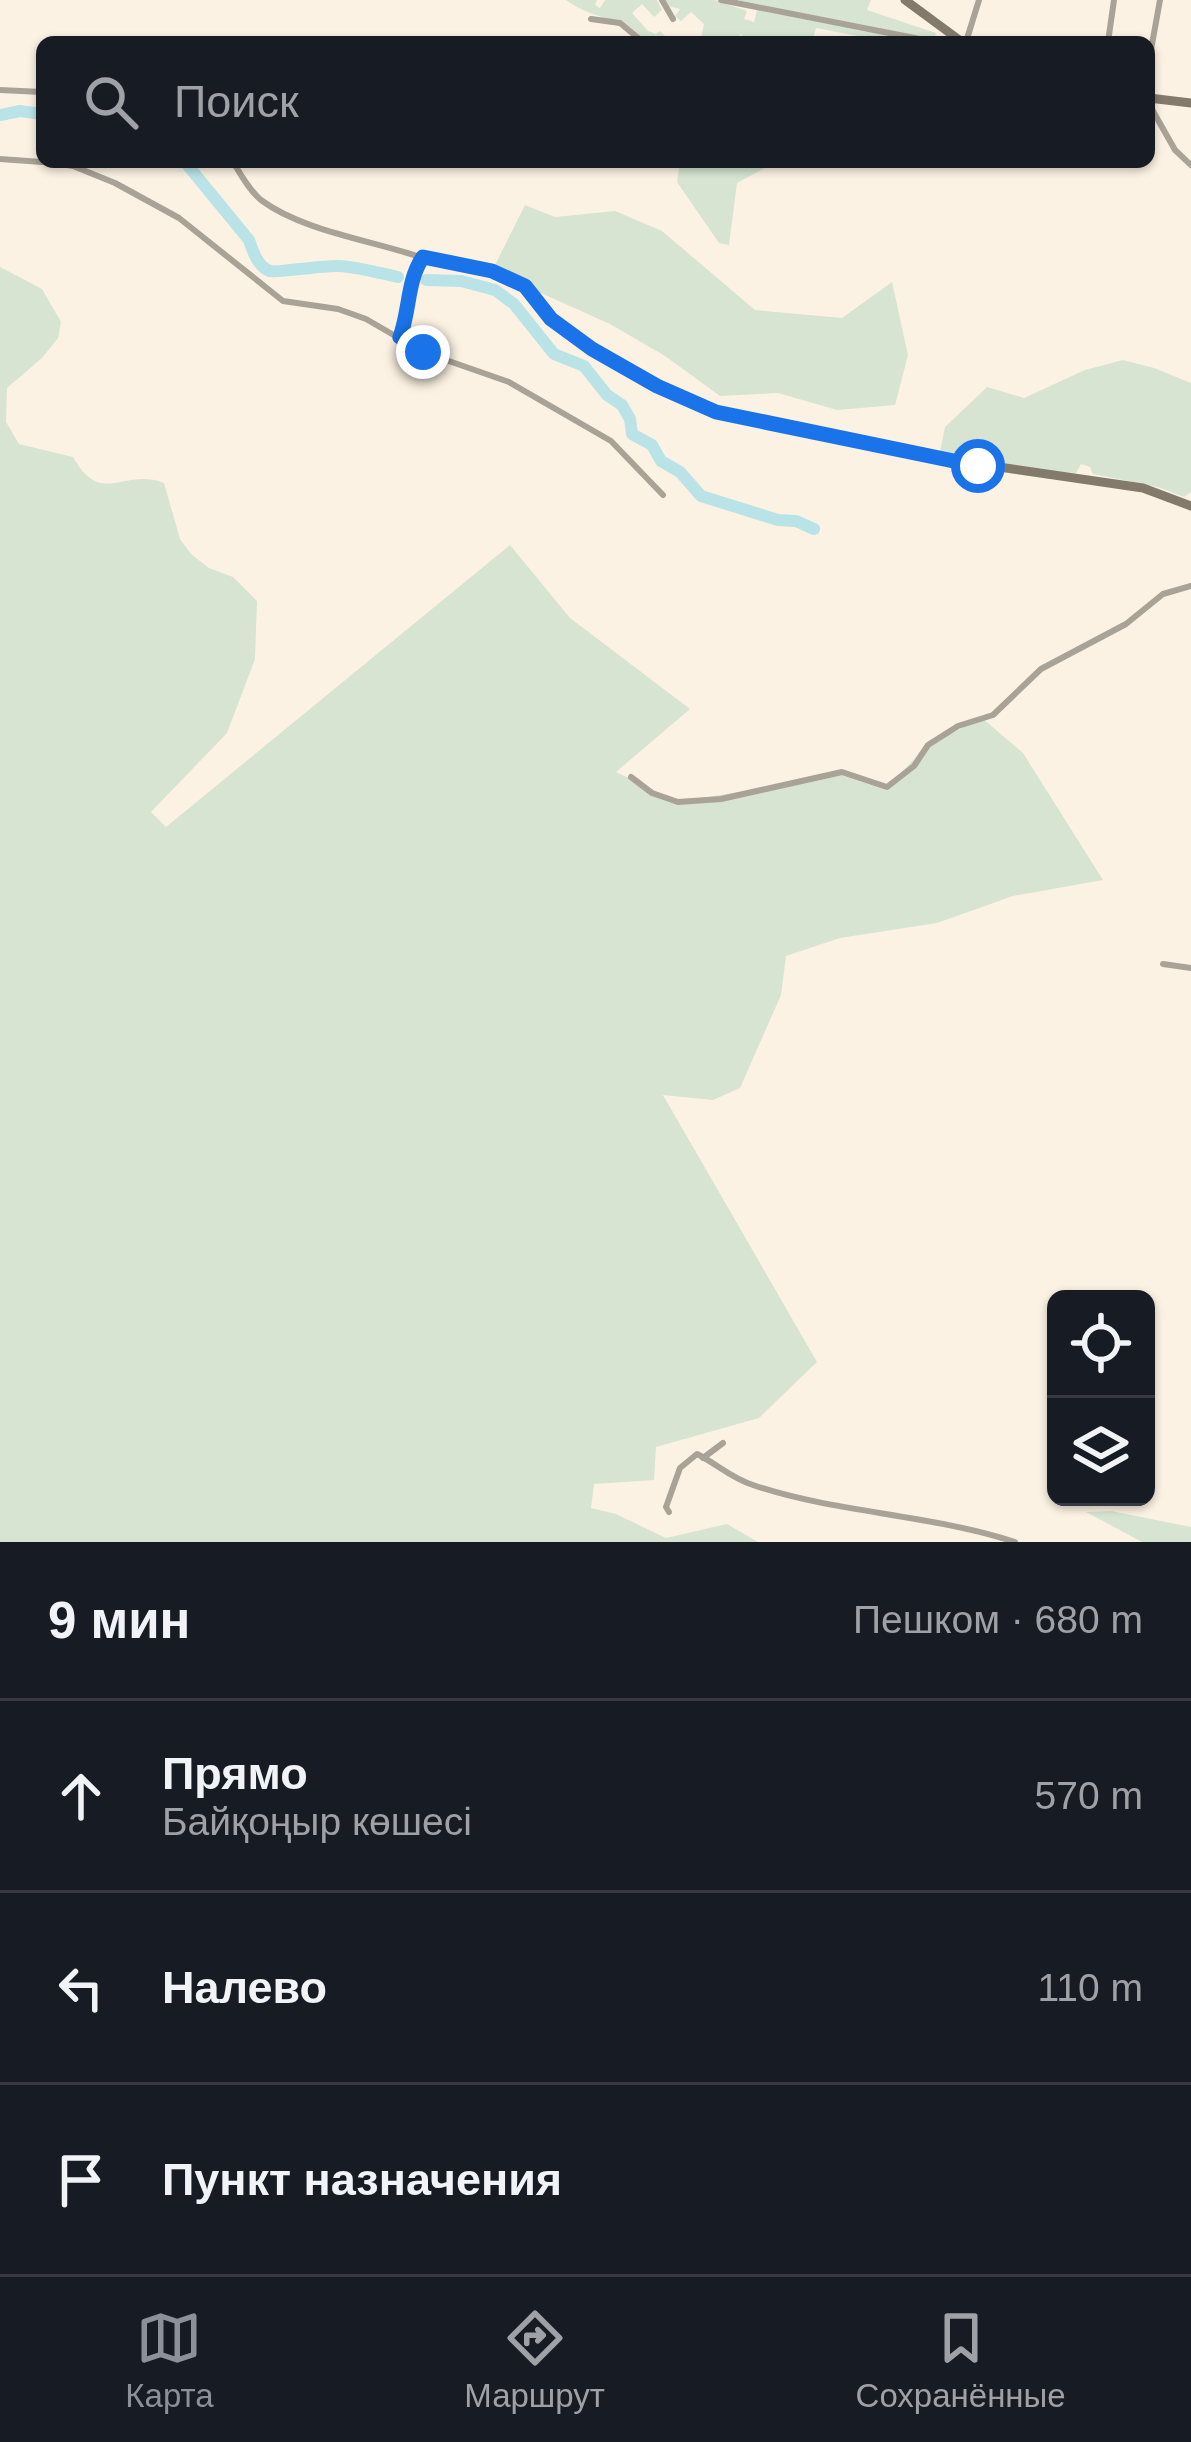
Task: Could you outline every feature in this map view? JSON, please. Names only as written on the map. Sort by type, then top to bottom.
[{"type":"street","points":[[662,0],[673,19]]},
{"type":"street","points":[[721,0],[904,36]]},
{"type":"street","points":[[905,0],[951,36]]},
{"type":"street","points":[[962,36],[980,0]]},
{"type":"street","points":[[1109,36],[1114,0]]},
{"type":"street","points":[[1154,36],[1160,0]]},
{"type":"street","points":[[591,19],[620,23],[636,36]]},
{"type":"street","points":[[0,90],[36,92]]},
{"type":"street","points":[[1155,101],[1191,103]]},
{"type":"street","points":[[1155,112],[1175,150],[1191,165]]},
{"type":"street","points":[[0,159],[36,161]]},
{"type":"street","points":[[78,168],[179,218],[283,302],[338,309],[423,352],[509,382],[610,441],[663,495]]},
{"type":"street","points":[[237,168],[250,189],[275,208],[324,228],[492,271],[525,286],[551,319],[592,349],[716,412],[910,454],[1143,488],[1191,506]]},
{"type":"street","points":[[400,337],[410,309],[412,273],[423,257]]},
{"type":"street","points":[[631,777],[652,793],[678,802],[721,799],[842,772],[887,787],[914,766],[928,745],[958,726],[993,715],[1041,669],[1126,624],[1163,594],[1191,586]]},
{"type":"street","points":[[1163,964],[1191,968]]},
{"type":"street","points":[[703,1457],[723,1443]]},
{"type":"street","points":[[669,1512],[666,1507],[680,1468],[697,1454],[730,1477],[789,1496],[897,1513],[1015,1542]]},
{"type":"green space","points":[[566,0],[597,0],[595,5],[600,8],[605,0],[657,0],[662,10],[654,17],[642,4],[632,13],[648,31],[665,36],[637,36]]},
{"type":"green space","points":[[664,0],[714,0],[747,11],[744,19],[754,22],[758,6],[740,0],[871,0],[867,10],[936,33],[858,36],[816,28],[814,36],[701,36],[704,24],[691,12],[681,21],[675,16],[680,9],[664,5]]},
{"type":"green space","points":[[679,168],[765,168],[737,183],[729,245],[719,243],[677,182]]},
{"type":"green space","points":[[525,205],[555,217],[615,211],[662,231],[755,310],[842,318],[892,282],[908,355],[895,405],[837,410],[778,393],[720,396],[610,324],[492,271]]},
{"type":"green space","points":[[0,267],[42,289],[61,322],[58,338],[42,358],[7,388],[6,422],[19,444],[73,457],[84,472],[104,483],[150,479],[164,483],[180,539],[191,554],[209,568],[233,577],[257,601],[255,659],[227,733],[151,812],[166,827],[510,545],[570,618],[690,709],[616,772],[678,802],[854,773],[887,787],[928,745],[982,718],[1023,753],[1103,880],[1013,896],[937,923],[840,938],[786,956],[781,995],[740,1088],[713,1100],[663,1095],[817,1362],[759,1418],[656,1447],[654,1480],[594,1484],[591,1508],[616,1514],[666,1538],[727,1524],[758,1542],[0,1542]]},
{"type":"green space","points":[[1123,360],[1191,383],[1191,492],[1184,497],[1093,474],[1081,464],[1076,473],[1056,472],[1050,479],[979,469],[940,452],[945,427],[987,387],[1024,398],[1085,370]]},
{"type":"green space","points":[[1111,1511],[1191,1527],[1191,1542],[1142,1542],[1086,1512]]},
{"type":"waterway","points":[[0,115],[36,113]]},
{"type":"waterway","points":[[190,168],[249,240],[266,269],[339,266],[398,277]]},
{"type":"waterway","points":[[426,280],[461,281],[495,290],[514,304],[554,354],[584,366],[607,395],[622,405],[632,434],[652,445],[661,461],[680,472],[701,496],[814,529]]},
{"type":"route","points":[[423,352],[400,337],[410,309],[412,273],[423,257],[492,271],[525,286],[551,319],[592,349],[716,412],[978,466]]}]
